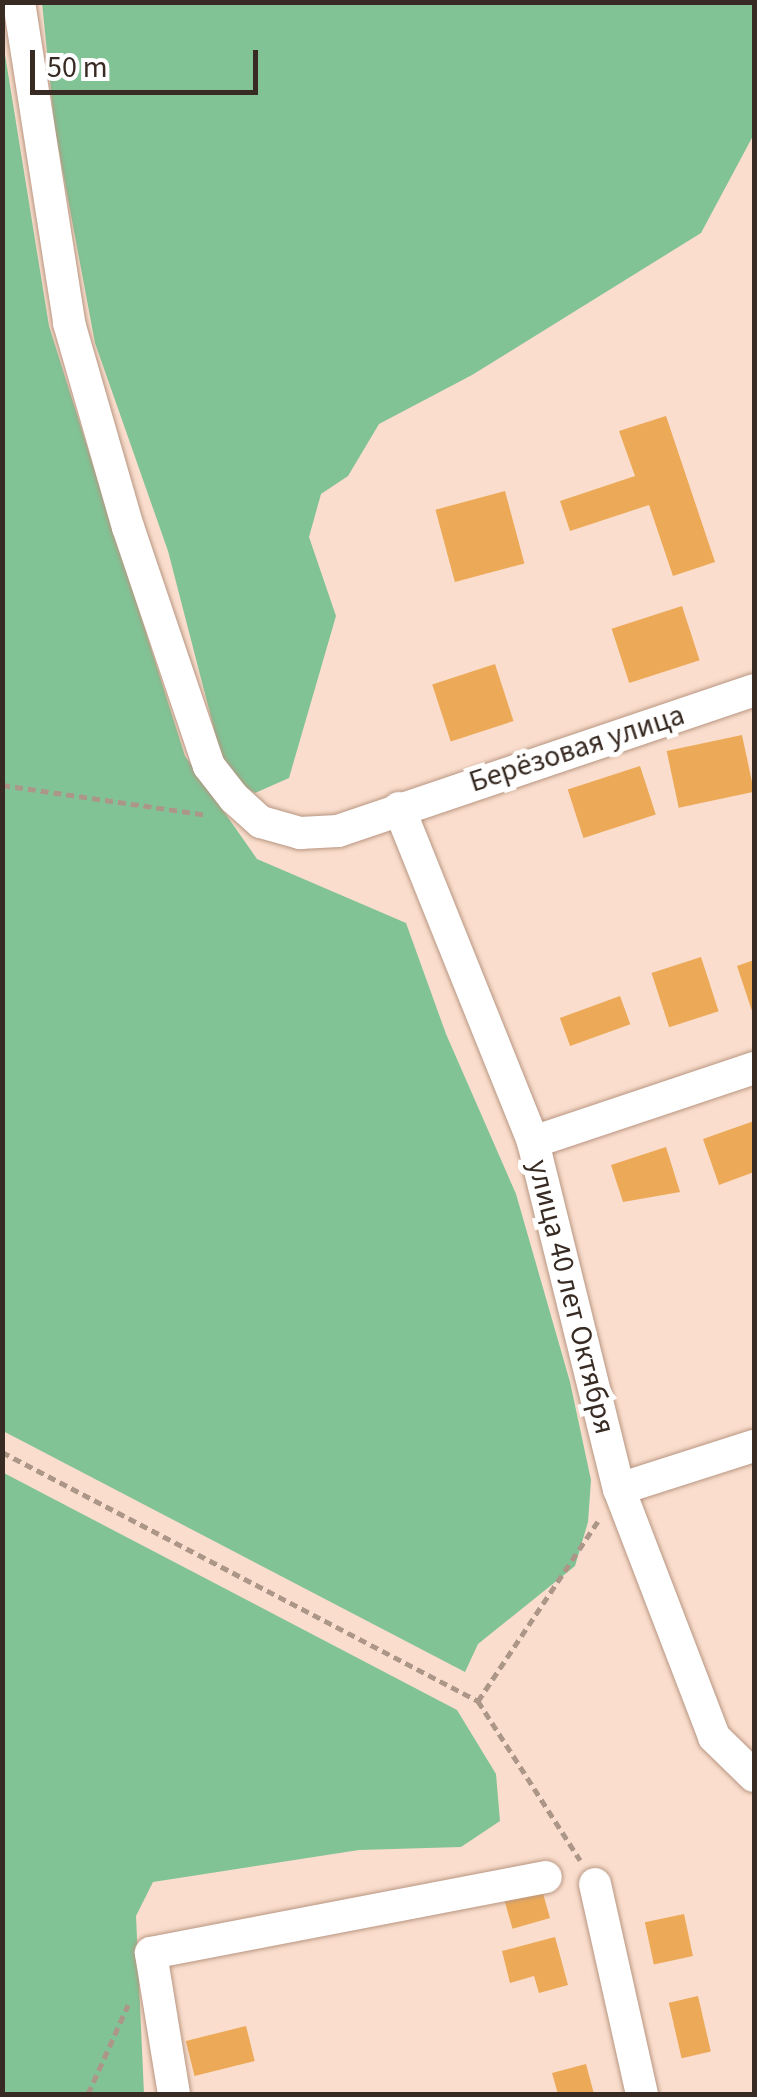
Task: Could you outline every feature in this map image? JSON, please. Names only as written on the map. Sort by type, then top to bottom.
[{"type":"street","points":[[18,2],[69,323],[123,509],[210,766],[261,822]]},
{"type":"street","name":"Берёзовая улица","points":[[261,822],[300,833],[338,832],[399,808],[754,690]]},
{"type":"street","name":"улица 40 лет Октября","points":[[399,808],[533,1142],[619,1490],[714,1737],[754,1776]]},
{"type":"street","points":[[533,1142],[754,1068]]},
{"type":"street","points":[[619,1490],[754,1446]]},
{"type":"street","points":[[174,2094],[151,1952],[546,1876]]},
{"type":"street","points":[[595,1884],[642,2094]]},
{"type":"path","points":[[2,785],[261,822]]},
{"type":"path","points":[[2,1452],[478,1701],[595,1884]]},
{"type":"path","points":[[478,1701],[619,1490]]},
{"type":"path","points":[[88,2094],[151,1952]]},
{"type":"green space","points":[[42,3],[754,3],[754,134],[701,233],[472,375],[379,424],[348,476],[321,494],[309,537],[336,616],[289,778],[255,793],[226,775],[168,551],[95,343],[55,130]]},
{"type":"green space","points":[[2,36],[49,326],[185,756],[257,859],[406,923],[446,1034],[516,1194],[570,1382],[591,1480],[588,1522],[575,1566],[478,1644],[465,1672],[3,1431]]},
{"type":"green space","points":[[2,1472],[457,1710],[496,1774],[500,1821],[461,1847],[359,1850],[153,1882],[136,1916],[144,2094],[3,2094]]},
{"type":"building","points":[[666,416],[715,562],[673,576],[649,505],[570,531],[560,501],[635,476],[619,431]]},
{"type":"building","points":[[505,491],[524,563],[455,582],[435,510]]},
{"type":"building","points":[[682,606],[700,660],[629,683],[612,629]]},
{"type":"building","points":[[495,664],[514,721],[451,741],[432,684]]},
{"type":"building","points":[[742,735],[754,792],[679,808],[667,751]]},
{"type":"building","points":[[640,766],[656,815],[583,838],[568,789]]},
{"type":"building","points":[[701,957],[719,1011],[669,1027],[652,973]]},
{"type":"building","points":[[754,960],[754,1017],[737,966]]},
{"type":"building","points":[[620,996],[630,1024],[570,1046],[560,1018]]},
{"type":"building","points":[[754,1121],[754,1172],[719,1185],[703,1139]]},
{"type":"building","points":[[666,1147],[680,1192],[623,1202],[611,1165]]},
{"type":"building","points":[[542,1890],[550,1918],[513,1929],[505,1901]]},
{"type":"building","points":[[684,1914],[693,1956],[654,1964],[645,1922]]},
{"type":"building","points":[[555,1937],[568,1985],[539,1993],[534,1976],[510,1983],[502,1951]]},
{"type":"building","points":[[698,1996],[711,2052],[682,2058],[669,2003]]},
{"type":"building","points":[[246,2026],[255,2061],[195,2076],[186,2041]]},
{"type":"building","points":[[586,2064],[594,2094],[558,2094],[552,2073]]}]
